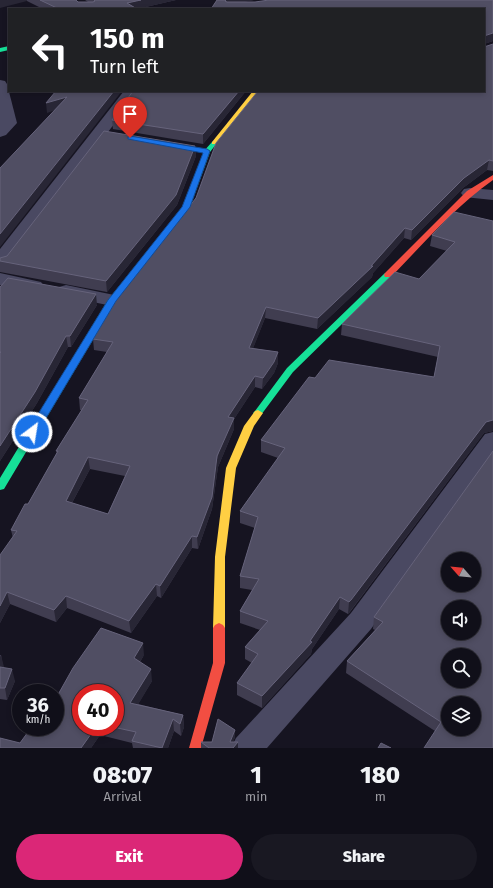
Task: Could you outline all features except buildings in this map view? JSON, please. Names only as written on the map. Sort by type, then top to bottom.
[{"type":"street","points":[[0,84],[9,123],[0,132]]},
{"type":"street","points":[[0,262],[107,134],[131,92]]},
{"type":"street","points":[[0,486],[112,300],[186,207],[199,150],[255,92]]},
{"type":"street","points":[[195,748],[219,663],[220,557],[231,468],[249,426],[290,370],[409,256],[470,193],[493,178]]},
{"type":"street","points":[[470,193],[493,195]]},
{"type":"street","points":[[0,279],[112,300]]},
{"type":"street","points":[[247,748],[360,621],[493,440]]},
{"type":"traffic: fast","points":[[0,50],[8,48]]},
{"type":"traffic: fast","points":[[0,486],[112,300],[186,207],[207,151],[214,143]]},
{"type":"traffic: fast","points":[[258,413],[290,370],[388,275]]},
{"type":"traffic: slow","points":[[214,143],[255,92]]},
{"type":"traffic: slow","points":[[219,628],[220,557],[231,468],[249,426],[258,413]]},
{"type":"traffic: jam","points":[[388,275],[455,207],[470,193],[493,177]]},
{"type":"traffic: jam","points":[[195,748],[219,663],[219,628]]},
{"type":"route","points":[[32,432],[112,300],[186,207],[207,151],[130,138]]}]
